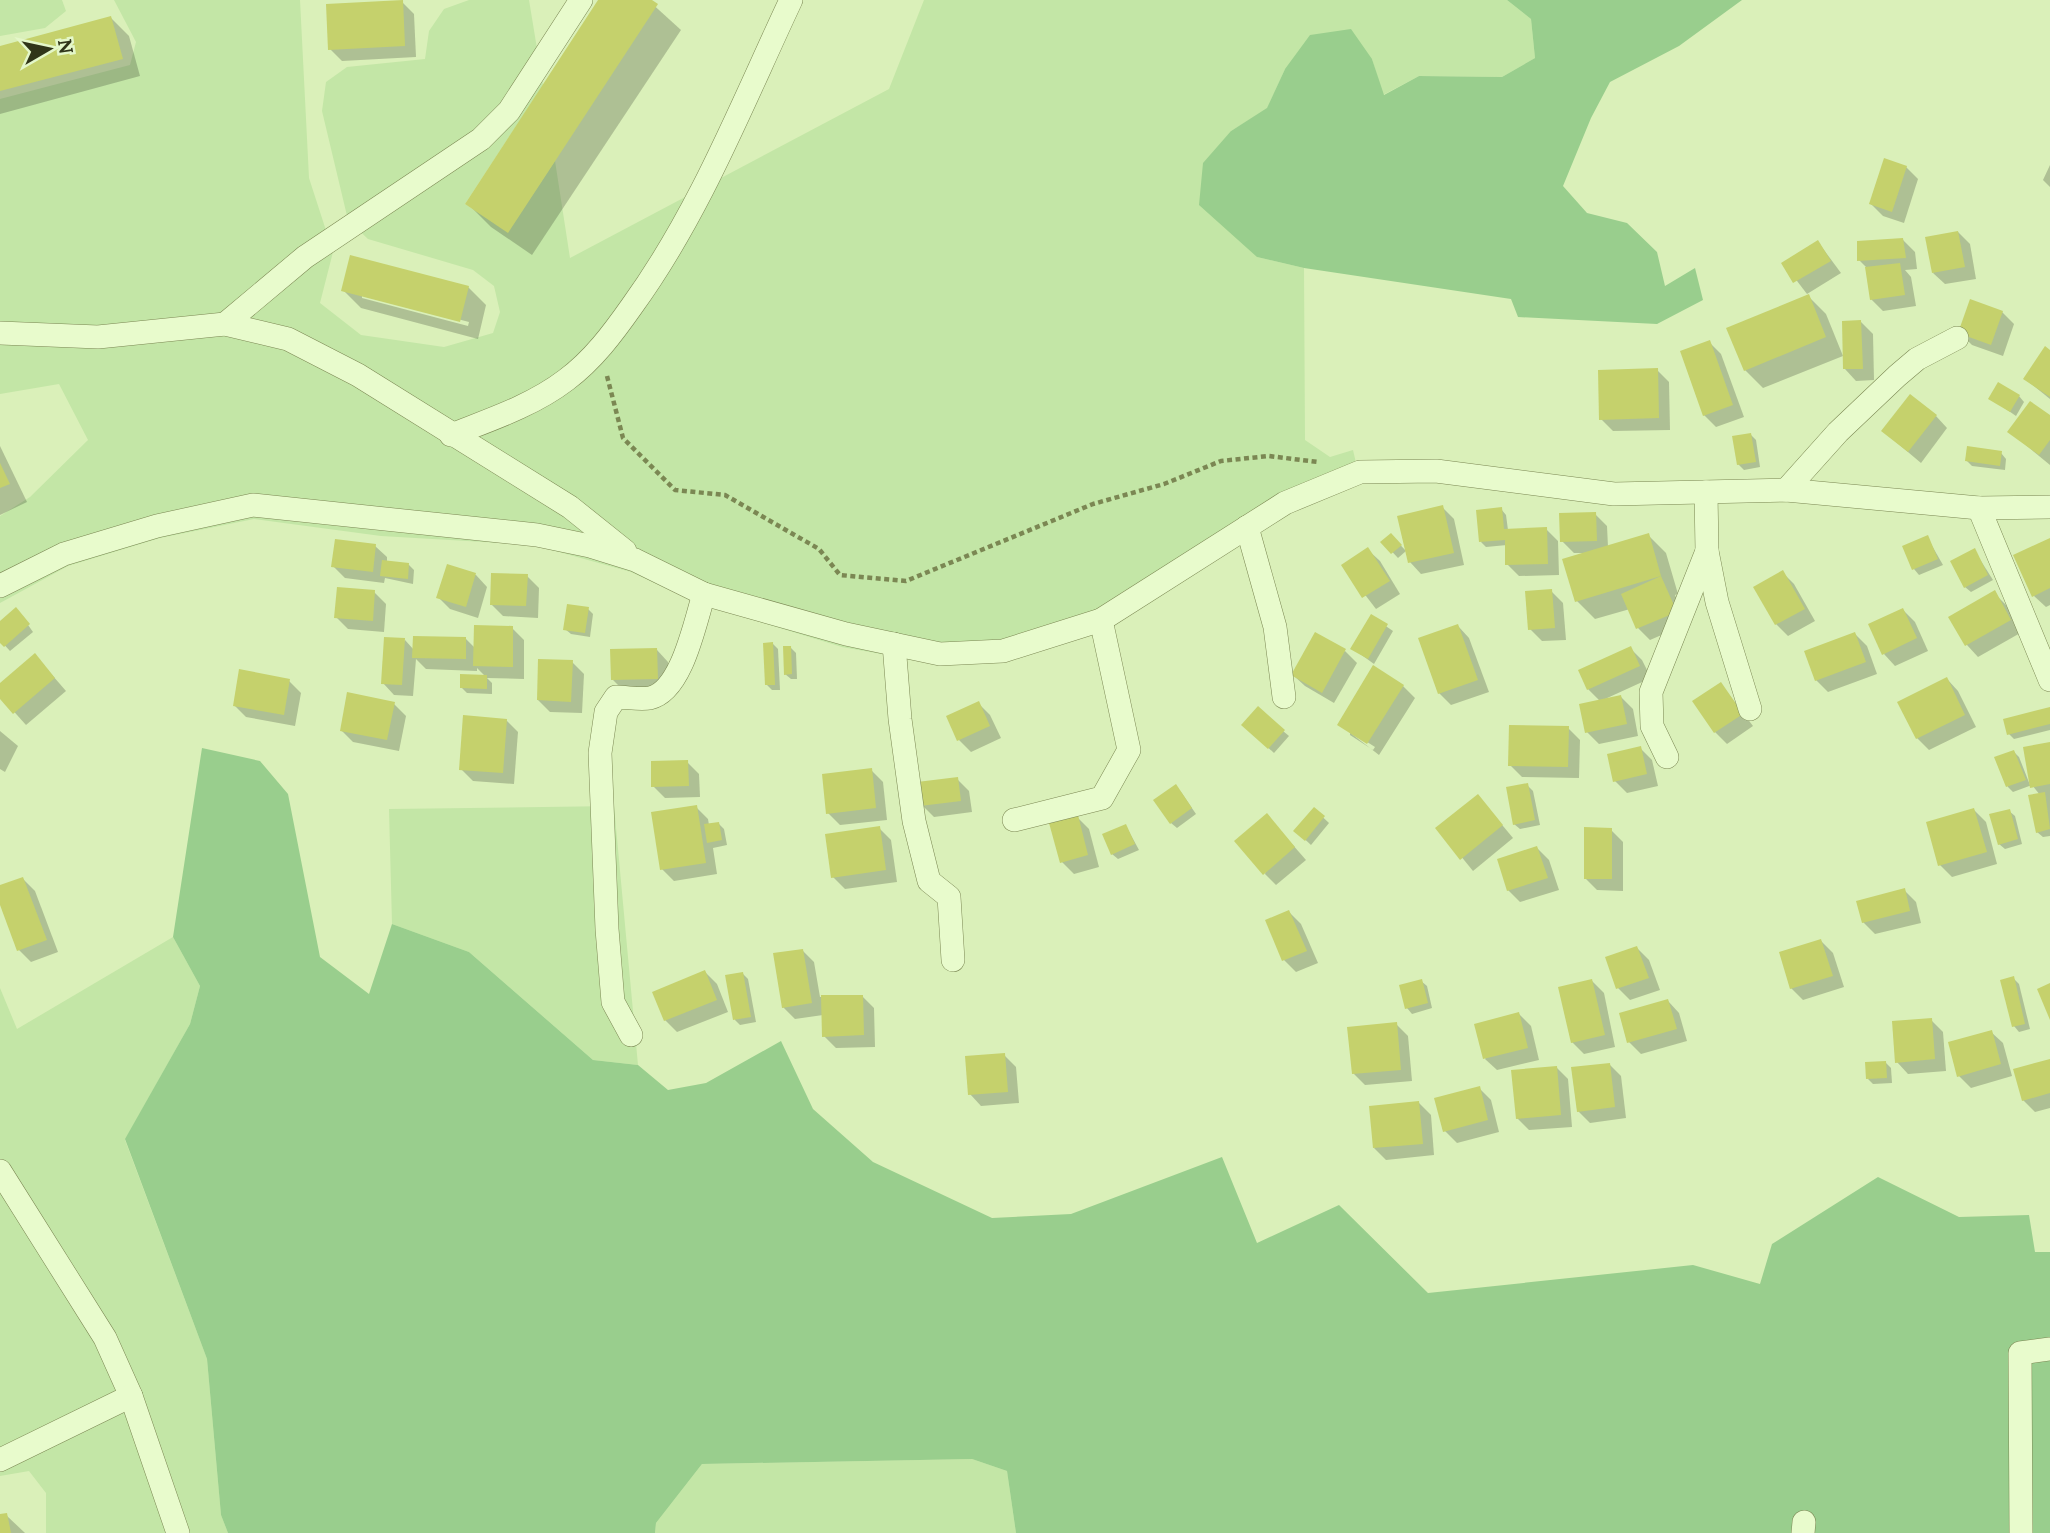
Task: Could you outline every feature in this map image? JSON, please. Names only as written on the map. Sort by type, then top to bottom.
[{"type":"street","points":[[225,324],[305,257],[481,139],[509,111],[581,0]]},
{"type":"street","points":[[451,435],[520,407],[565,381],[600,348],[653,277],[695,202],[738,117],[791,0]]},
{"type":"street","points":[[0,333],[98,337],[225,324],[288,339],[358,374],[451,435],[570,507],[635,560]]},
{"type":"street","points":[[1786,490],[1838,432],[1917,359],[1957,338]]},
{"type":"street","points":[[0,586],[64,554],[158,526],[253,505],[537,535],[635,560],[704,594],[846,634],[940,654],[1003,650],[1101,620],[1285,503],[1360,472],[1436,471],[1614,494],[1786,490],[1979,508],[2050,507]]},
{"type":"street","points":[[1706,492],[1707,551],[1717,602],[1750,709]]},
{"type":"street","points":[[1979,508],[2050,680]]},
{"type":"street","points":[[1247,527],[1275,627],[1284,697]]},
{"type":"street","points":[[1667,757],[1652,726],[1651,692],[1707,551]]},
{"type":"street","points":[[631,1035],[613,1002],[608,942],[600,753],[606,712],[617,697],[651,698],[670,686],[681,664],[704,594]]},
{"type":"street","points":[[1014,820],[1102,798],[1129,750],[1101,620]]},
{"type":"street","points":[[894,644],[900,719],[914,821],[929,881],[948,897],[953,960]]},
{"type":"street","points":[[0,1171],[106,1338],[131,1396],[178,1533]]},
{"type":"street","points":[[2021,1533],[2020,1353],[2050,1349]]},
{"type":"street","points":[[0,1460],[131,1396]]},
{"type":"path","points":[[600,348],[624,438],[675,490],[725,495],[819,549],[840,575],[906,581],[1093,504],[1164,484],[1221,461],[1269,456],[1320,462]]},
{"type":"green space","points":[[0,0],[62,0],[66,11],[45,28],[0,36]]},
{"type":"green space","points":[[114,0],[300,0],[309,178],[333,252],[320,303],[361,335],[444,347],[493,333],[500,312],[494,286],[473,270],[368,239],[348,220],[322,111],[326,82],[347,67],[425,59],[429,31],[444,9],[469,0],[529,0],[543,85],[465,204],[508,232],[555,161],[570,258],[889,89],[924,0],[1507,0],[1531,19],[1535,58],[1502,77],[1419,76],[1383,95],[1372,59],[1285,69],[1267,109],[1231,131],[1257,257],[1304,268],[1305,440],[1330,457],[1353,450],[1360,480],[1289,510],[1106,631],[1011,658],[943,665],[842,647],[698,603],[631,572],[534,545],[381,536],[254,519],[160,538],[68,566],[0,603],[0,516],[30,497],[88,440],[59,384],[0,394],[0,99],[130,65],[136,42]]},
{"type":"green space","points":[[1507,0],[1742,0],[1679,46],[1610,82],[1591,118],[1563,186],[1587,213],[1627,223],[1657,252],[1665,286],[1695,268],[1703,300],[1657,324],[1518,317],[1511,299],[1304,268],[1257,257],[1199,205],[1203,163],[1231,131],[1267,108],[1285,69],[1310,35],[1351,29],[1372,59],[1384,95],[1419,76],[1502,77],[1535,58],[1531,19]]},
{"type":"green space","points":[[202,748],[260,761],[288,794],[320,957],[369,994],[392,924],[469,952],[593,1060],[638,1065],[668,1090],[706,1083],[781,1041],[813,1109],[873,1162],[992,1218],[1071,1214],[1222,1157],[1257,1243],[1339,1205],[1428,1293],[1693,1265],[1760,1284],[1772,1244],[1878,1177],[1959,1217],[2029,1215],[2035,1252],[2050,1252],[2050,1533],[1016,1533],[1007,1471],[972,1459],[702,1464],[656,1523],[655,1533],[228,1533],[221,1515],[207,1359],[125,1139],[190,1024],[200,986],[173,937]]},
{"type":"green space","points":[[614,806],[638,1065],[593,1060],[469,952],[392,924],[389,809]]},
{"type":"green space","points":[[173,937],[200,986],[190,1024],[125,1140],[207,1359],[221,1515],[228,1533],[46,1533],[46,1493],[29,1471],[0,1476],[0,988],[17,1029]]},
{"type":"green space","points":[[972,1459],[1007,1471],[1016,1533],[655,1533],[656,1523],[702,1464]]},
{"type":"building","points":[[403,0],[405,46],[328,50],[326,4]]},
{"type":"building","points":[[598,0],[652,0],[658,4],[508,233],[465,204]]},
{"type":"building","points":[[111,16],[123,59],[0,91],[0,46]]},
{"type":"building","points":[[1884,158],[1907,166],[1892,212],[1869,204]]},
{"type":"building","points":[[1958,231],[1965,267],[1932,273],[1925,237]]},
{"type":"building","points":[[1903,238],[1906,258],[1857,261],[1857,241]]},
{"type":"building","points":[[1818,240],[1831,261],[1793,283],[1781,263]]},
{"type":"building","points":[[350,255],[469,286],[460,322],[341,291]]},
{"type":"building","points":[[1900,263],[1905,295],[1870,300],[1865,267]]},
{"type":"building","points":[[1809,294],[1826,337],[1744,371],[1726,328]]},
{"type":"building","points":[[1970,299],[2003,311],[1991,345],[1958,333]]},
{"type":"building","points":[[1861,320],[1863,369],[1843,369],[1842,321]]},
{"type":"building","points":[[1710,340],[1733,405],[1703,416],[1680,351]]},
{"type":"building","points":[[2045,346],[2050,350],[2050,397],[2023,379]]},
{"type":"building","points":[[1658,368],[1659,418],[1599,420],[1598,370]]},
{"type":"building","points":[[1998,382],[2020,395],[2010,412],[1988,399]]},
{"type":"building","points":[[1910,394],[1937,415],[1908,452],[1881,431]]},
{"type":"building","points":[[2030,401],[2050,415],[2050,440],[2039,455],[2007,432]]},
{"type":"building","points":[[1751,433],[1756,462],[1737,465],[1732,436]]},
{"type":"building","points":[[1967,446],[2002,451],[2000,466],[1965,461]]},
{"type":"building","points":[[0,463],[10,484],[0,488]]},
{"type":"building","points":[[1443,505],[1454,553],[1408,563],[1397,516]]},
{"type":"building","points":[[1502,507],[1504,529],[1547,527],[1548,564],[1505,565],[1505,540],[1479,542],[1476,510]]},
{"type":"building","points":[[1596,512],[1597,541],[1560,542],[1559,513]]},
{"type":"building","points":[[1391,533],[1402,545],[1391,554],[1380,542]]},
{"type":"building","points":[[1649,533],[1661,576],[1575,602],[1562,559]]},
{"type":"building","points":[[1928,535],[1938,559],[1912,570],[1902,546]]},
{"type":"building","points":[[2050,538],[2050,588],[2032,597],[2013,555]]},
{"type":"building","points":[[335,539],[376,544],[373,572],[331,567]]},
{"type":"building","points":[[1368,547],[1390,581],[1362,598],[1341,565]]},
{"type":"building","points":[[1975,548],[1988,575],[1964,588],[1950,561]]},
{"type":"building","points":[[382,560],[409,563],[408,579],[380,576]]},
{"type":"building","points":[[447,564],[476,573],[466,607],[436,598]]},
{"type":"building","points":[[1783,570],[1805,609],[1775,625],[1753,587]]},
{"type":"building","points":[[491,573],[528,574],[526,606],[490,605]]},
{"type":"building","points":[[1661,576],[1677,612],[1636,629],[1621,594]]},
{"type":"building","points":[[337,587],[375,590],[373,621],[334,618]]},
{"type":"building","points":[[1552,589],[1555,628],[1528,630],[1525,591]]},
{"type":"building","points":[[1995,590],[2011,620],[1965,646],[1948,617]]},
{"type":"building","points":[[567,604],[589,607],[585,633],[563,630]]},
{"type":"building","points":[[16,607],[30,624],[4,647],[0,643],[0,621]]},
{"type":"building","points":[[1903,608],[1917,638],[1882,655],[1868,624]]},
{"type":"building","points":[[1371,614],[1388,624],[1368,659],[1350,649]]},
{"type":"building","points":[[1458,624],[1478,680],[1438,694],[1418,638]]},
{"type":"building","points":[[474,625],[513,626],[513,667],[473,666]]},
{"type":"building","points":[[1315,632],[1346,649],[1322,693],[1291,675]]},
{"type":"building","points":[[1855,632],[1866,662],[1815,681],[1804,651]]},
{"type":"building","points":[[413,636],[466,637],[466,659],[412,658]]},
{"type":"building","points":[[384,637],[405,638],[402,685],[381,684]]},
{"type":"building","points":[[773,642],[775,685],[765,685],[763,643]]},
{"type":"building","points":[[783,646],[791,646],[792,674],[784,675]]},
{"type":"building","points":[[1631,646],[1640,666],[1587,690],[1578,670]]},
{"type":"building","points":[[657,648],[658,679],[611,680],[610,649]]},
{"type":"building","points":[[35,653],[55,678],[13,714],[0,699],[0,683]]},
{"type":"building","points":[[538,659],[573,660],[571,702],[537,700]]},
{"type":"building","points":[[1373,665],[1404,685],[1367,744],[1337,725]]},
{"type":"building","points":[[239,669],[290,679],[284,715],[233,706]]},
{"type":"building","points":[[460,674],[487,675],[487,689],[460,688]]},
{"type":"building","points":[[1947,677],[1965,715],[1916,739],[1897,702]]},
{"type":"building","points":[[1721,682],[1743,714],[1714,733],[1692,701]]},
{"type":"building","points":[[347,692],[395,702],[387,740],[340,731]]},
{"type":"building","points":[[1621,695],[1627,724],[1585,733],[1579,704]]},
{"type":"building","points":[[979,701],[990,726],[957,741],[946,716]]},
{"type":"building","points":[[1258,706],[1285,730],[1268,749],[1241,725]]},
{"type":"building","points":[[2050,707],[2050,724],[2007,735],[2003,719]]},
{"type":"building","points":[[463,715],[507,719],[503,773],[459,770]]},
{"type":"building","points":[[1509,725],[1569,726],[1568,767],[1508,766]]},
{"type":"building","points":[[2050,742],[2050,784],[2030,788],[2023,747]]},
{"type":"building","points":[[1641,746],[1647,774],[1613,782],[1607,754]]},
{"type":"building","points":[[2014,750],[2026,780],[2006,787],[1994,757]]},
{"type":"building","points":[[688,760],[689,786],[651,787],[651,761]]},
{"type":"building","points":[[872,768],[876,808],[826,814],[822,774]]},
{"type":"building","points":[[958,777],[961,801],[920,806],[917,782]]},
{"type":"building","points":[[1528,783],[1535,820],[1513,825],[1506,787]]},
{"type":"building","points":[[1176,784],[1192,808],[1170,824],[1153,800]]},
{"type":"building","points":[[2045,792],[2050,829],[2036,833],[2028,795]]},
{"type":"building","points":[[1478,794],[1503,825],[1460,860],[1435,828]]},
{"type":"building","points":[[697,805],[706,863],[660,870],[651,812]]},
{"type":"building","points":[[1314,807],[1325,816],[1305,841],[1293,831]]},
{"type":"building","points":[[1974,808],[1987,852],[1938,866],[1926,822]]},
{"type":"building","points":[[2010,809],[2018,839],[1998,845],[1989,814]]},
{"type":"building","points":[[1267,813],[1295,847],[1263,875],[1234,841]]},
{"type":"building","points":[[1078,815],[1088,855],[1060,863],[1049,823]]},
{"type":"building","points":[[719,822],[722,840],[707,843],[704,824]]},
{"type":"building","points":[[1126,824],[1135,844],[1111,855],[1102,834]]},
{"type":"building","points":[[880,826],[886,870],[831,878],[825,834]]},
{"type":"building","points":[[1584,827],[1612,828],[1612,879],[1584,879]]},
{"type":"building","points":[[1537,846],[1548,878],[1507,891],[1497,859]]},
{"type":"building","points":[[23,877],[47,940],[17,951],[0,905],[0,885]]},
{"type":"building","points":[[1905,888],[1910,911],[1862,923],[1856,901]]},
{"type":"building","points":[[1289,910],[1307,951],[1282,961],[1265,920]]},
{"type":"building","points":[[1821,939],[1833,976],[1790,989],[1779,952]]},
{"type":"building","points":[[1637,946],[1649,978],[1616,989],[1605,957]]},
{"type":"building","points":[[803,949],[812,1003],[782,1008],[773,953]]},
{"type":"building","points":[[705,970],[717,1000],[664,1021],[652,992]]},
{"type":"building","points":[[743,972],[751,1017],[733,1020],[725,975]]},
{"type":"building","points":[[2014,976],[2025,1024],[2012,1027],[2000,980]]},
{"type":"building","points":[[1422,979],[1428,1003],[1405,1009],[1399,985]]},
{"type":"building","points":[[1592,979],[1605,1035],[1571,1043],[1558,987]]},
{"type":"building","points":[[2050,983],[2050,1020],[2037,989]]},
{"type":"building","points":[[821,995],[863,995],[864,1035],[822,1037]]},
{"type":"building","points":[[1668,999],[1677,1029],[1627,1043],[1619,1013]]},
{"type":"building","points":[[1519,1012],[1528,1048],[1483,1059],[1474,1024]]},
{"type":"building","points":[[1932,1018],[1935,1059],[1895,1063],[1892,1021]]},
{"type":"building","points":[[1397,1022],[1401,1070],[1352,1074],[1347,1027]]},
{"type":"building","points":[[1992,1030],[2001,1064],[1957,1077],[1948,1042]]},
{"type":"building","points":[[1005,1053],[1008,1092],[968,1095],[965,1056]]},
{"type":"building","points":[[2050,1059],[2050,1093],[2022,1101],[2013,1069]]},
{"type":"building","points":[[1886,1061],[1887,1078],[1866,1079],[1865,1062]]},
{"type":"building","points":[[1610,1063],[1615,1107],[1577,1112],[1571,1067]]},
{"type":"building","points":[[1557,1066],[1561,1115],[1516,1119],[1511,1070]]},
{"type":"building","points":[[1480,1086],[1488,1120],[1443,1132],[1434,1098]]},
{"type":"building","points":[[1419,1101],[1423,1144],[1373,1148],[1369,1106]]},
{"type":"building","points":[[7,1513],[11,1533],[0,1533],[0,1514]]}]
